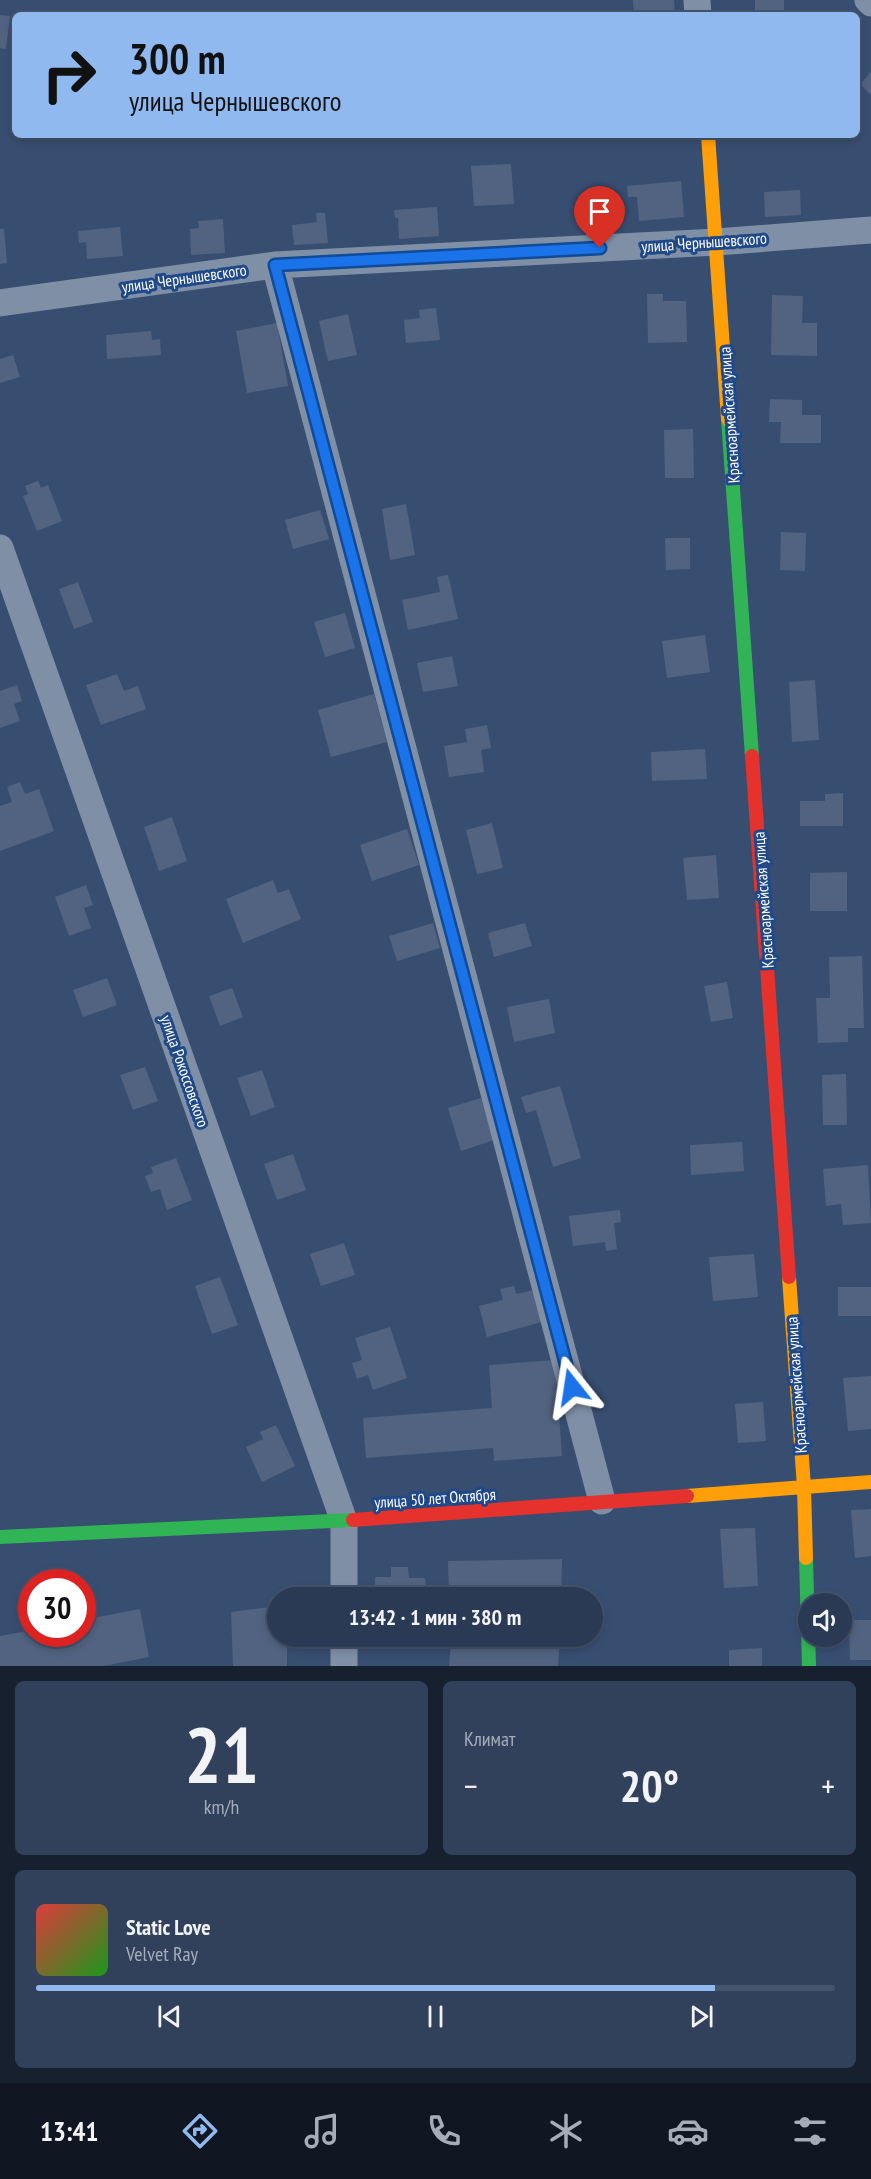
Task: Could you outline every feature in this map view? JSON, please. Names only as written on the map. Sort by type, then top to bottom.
[{"type":"street","name":"Красноармейская улица","points":[[708,138],[804,1487],[809,1666]]},
{"type":"street","name":"улица Чернышевского","points":[[0,303],[275,265],[717,242],[871,230]]},
{"type":"street","points":[[275,265],[602,1501]]},
{"type":"street","name":"улица Рокоссовского","points":[[0,548],[344,1521],[344,1587]]},
{"type":"street","name":"улица 50 лет Октября","points":[[0,1537],[344,1521],[871,1482]]},
{"type":"street","points":[[344,1647],[344,1666]]},
{"type":"building","points":[[633,0],[674,0],[675,12],[634,12]]},
{"type":"building","points":[[755,0],[784,0],[784,12],[755,12]]},
{"type":"building","points":[[0,15],[10,16],[6,49],[0,48]]},
{"type":"building","points":[[871,72],[871,95],[860,84]]},
{"type":"building","points":[[511,164],[514,204],[474,206],[471,166]]},
{"type":"building","points":[[681,181],[684,217],[639,221],[637,197],[628,197],[627,186]]},
{"type":"building","points":[[800,190],[801,215],[765,217],[764,192]]},
{"type":"building","points":[[437,207],[439,236],[399,239],[398,218],[395,218],[394,210]]},
{"type":"building","points":[[316,213],[325,213],[328,243],[294,245],[292,225],[317,222]]},
{"type":"building","points":[[223,219],[225,253],[191,255],[190,229],[199,228],[198,221]]},
{"type":"building","points":[[120,227],[123,256],[87,259],[86,242],[79,243],[78,231]]},
{"type":"building","points":[[0,229],[4,229],[7,263],[0,264]]},
{"type":"building","points":[[647,294],[663,294],[663,301],[686,301],[687,342],[648,343]]},
{"type":"building","points":[[772,295],[803,296],[802,323],[817,323],[817,356],[771,355]]},
{"type":"building","points":[[436,308],[440,340],[406,343],[404,320],[420,318],[419,310]]},
{"type":"building","points":[[348,314],[357,355],[328,361],[319,321]]},
{"type":"building","points":[[277,323],[288,386],[247,393],[236,331]]},
{"type":"building","points":[[151,331],[152,340],[160,339],[161,355],[107,359],[106,335]]},
{"type":"building","points":[[13,355],[20,377],[0,383],[0,359]]},
{"type":"building","points":[[770,399],[802,400],[802,415],[821,415],[821,443],[780,443],[781,422],[769,422]]},
{"type":"building","points":[[693,429],[694,478],[665,478],[664,430]]},
{"type":"building","points":[[38,481],[41,488],[48,485],[62,521],[37,531],[23,496],[28,494],[25,486]]},
{"type":"building","points":[[406,504],[415,555],[390,560],[382,509]]},
{"type":"building","points":[[320,510],[329,539],[293,549],[285,520]]},
{"type":"building","points":[[781,532],[806,533],[805,571],[780,570]]},
{"type":"building","points":[[665,538],[690,538],[690,569],[666,570]]},
{"type":"building","points":[[448,575],[458,619],[408,630],[402,600],[440,592],[437,577]]},
{"type":"building","points":[[78,582],[93,622],[74,629],[59,589]]},
{"type":"building","points":[[345,613],[355,648],[325,657],[314,622]]},
{"type":"building","points":[[705,635],[710,672],[667,678],[662,641]]},
{"type":"building","points":[[452,656],[458,686],[423,692],[417,663]]},
{"type":"building","points":[[117,674],[124,691],[138,686],[146,709],[101,725],[86,685]]},
{"type":"building","points":[[815,680],[819,740],[792,742],[789,682]]},
{"type":"building","points":[[17,685],[22,701],[14,704],[20,721],[0,728],[0,691]]},
{"type":"building","points":[[374,694],[387,742],[331,757],[318,710]]},
{"type":"building","points":[[487,725],[491,748],[481,750],[484,772],[449,777],[444,746],[467,742],[465,729]]},
{"type":"building","points":[[705,749],[707,779],[652,781],[651,752]]},
{"type":"building","points":[[20,782],[25,794],[39,789],[54,831],[0,851],[0,806],[12,802],[7,787]]},
{"type":"building","points":[[843,793],[843,826],[800,826],[800,801],[825,801],[825,794]]},
{"type":"building","points":[[172,817],[187,861],[159,871],[144,827]]},
{"type":"building","points":[[492,823],[503,868],[477,874],[466,830]]},
{"type":"building","points":[[407,829],[419,865],[372,881],[360,845]]},
{"type":"building","points":[[716,855],[719,898],[687,900],[683,858]]},
{"type":"building","points":[[847,872],[847,911],[810,911],[810,873]]},
{"type":"building","points":[[273,880],[278,893],[289,889],[301,919],[243,943],[226,899]]},
{"type":"building","points":[[86,885],[93,905],[84,908],[91,928],[69,936],[55,897]]},
{"type":"building","points":[[433,923],[440,948],[397,961],[389,936]]},
{"type":"building","points":[[525,923],[532,946],[494,957],[488,933]]},
{"type":"building","points":[[862,956],[864,1028],[848,1028],[848,1042],[818,1043],[816,998],[830,998],[829,957]]},
{"type":"building","points":[[107,978],[117,1005],[83,1017],[73,990]]},
{"type":"building","points":[[727,982],[733,1018],[711,1022],[704,986]]},
{"type":"building","points":[[232,988],[243,1017],[220,1026],[209,996]]},
{"type":"building","points":[[549,999],[555,1033],[514,1042],[507,1007]]},
{"type":"building","points":[[145,1067],[158,1101],[133,1110],[120,1075]]},
{"type":"building","points":[[262,1070],[275,1107],[251,1116],[237,1078]]},
{"type":"building","points":[[846,1074],[847,1125],[823,1125],[822,1075]]},
{"type":"building","points":[[560,1086],[581,1158],[553,1167],[536,1110],[526,1113],[521,1097]]},
{"type":"building","points":[[481,1098],[494,1140],[461,1151],[448,1108]]},
{"type":"building","points":[[742,1142],[744,1171],[691,1175],[690,1145]]},
{"type":"building","points":[[293,1154],[306,1190],[277,1200],[264,1164]]},
{"type":"building","points":[[176,1158],[192,1200],[167,1210],[160,1189],[151,1192],[145,1176],[153,1173],[151,1167]]},
{"type":"building","points":[[868,1165],[871,1223],[843,1225],[841,1204],[826,1206],[823,1169]]},
{"type":"building","points":[[620,1210],[621,1222],[614,1223],[617,1249],[606,1251],[605,1242],[573,1246],[569,1216]]},
{"type":"building","points":[[344,1243],[355,1275],[321,1286],[310,1254]]},
{"type":"building","points":[[754,1254],[758,1297],[713,1301],[709,1257]]},
{"type":"building","points":[[220,1277],[238,1325],[212,1334],[195,1286]]},
{"type":"building","points":[[514,1286],[516,1294],[534,1290],[542,1322],[487,1337],[479,1306],[503,1300],[500,1289]]},
{"type":"building","points":[[838,1287],[871,1287],[871,1316],[838,1316]]},
{"type":"building","points":[[390,1327],[407,1378],[373,1390],[368,1375],[357,1379],[352,1363],[362,1360],[355,1338]]},
{"type":"building","points":[[555,1360],[562,1456],[494,1461],[493,1448],[366,1458],[363,1418],[492,1408],[489,1365]]},
{"type":"building","points":[[871,1376],[871,1429],[848,1431],[843,1378]]},
{"type":"building","points":[[763,1402],[766,1441],[738,1443],[735,1404]]},
{"type":"building","points":[[276,1425],[295,1466],[262,1482],[246,1447],[263,1439],[260,1432]]},
{"type":"building","points":[[871,1509],[871,1556],[855,1558],[851,1510]]},
{"type":"building","points":[[755,1528],[758,1586],[724,1588],[720,1529]]},
{"type":"building","points":[[562,1559],[561,1587],[449,1587],[448,1561]]},
{"type":"building","points":[[391,1567],[408,1567],[409,1578],[425,1578],[426,1587],[375,1587],[375,1577],[391,1577]]},
{"type":"building","points":[[267,1607],[267,1647],[287,1647],[287,1666],[233,1666],[231,1612]]},
{"type":"building","points":[[140,1609],[149,1657],[104,1666],[0,1666],[0,1636],[18,1633],[18,1647],[96,1647],[96,1617]]},
{"type":"building","points":[[852,1620],[871,1620],[871,1660],[850,1660]]},
{"type":"building","points":[[451,1647],[559,1647],[558,1666],[449,1666]]},
{"type":"building","points":[[762,1648],[762,1666],[729,1666],[729,1650]]},
{"type":"traffic: fast","points":[[728,419],[752,756]]},
{"type":"traffic: fast","points":[[0,1537],[353,1520]]},
{"type":"traffic: fast","points":[[806,1558],[809,1666]]},
{"type":"traffic: slow","points":[[708,138],[728,419]]},
{"type":"traffic: slow","points":[[789,1277],[804,1487],[806,1558]]},
{"type":"traffic: slow","points":[[687,1496],[871,1482]]},
{"type":"traffic: jam","points":[[752,756],[789,1277]]},
{"type":"traffic: jam","points":[[353,1520],[687,1496]]},
{"type":"route","points":[[572,1387],[275,265],[600,248]]}]
